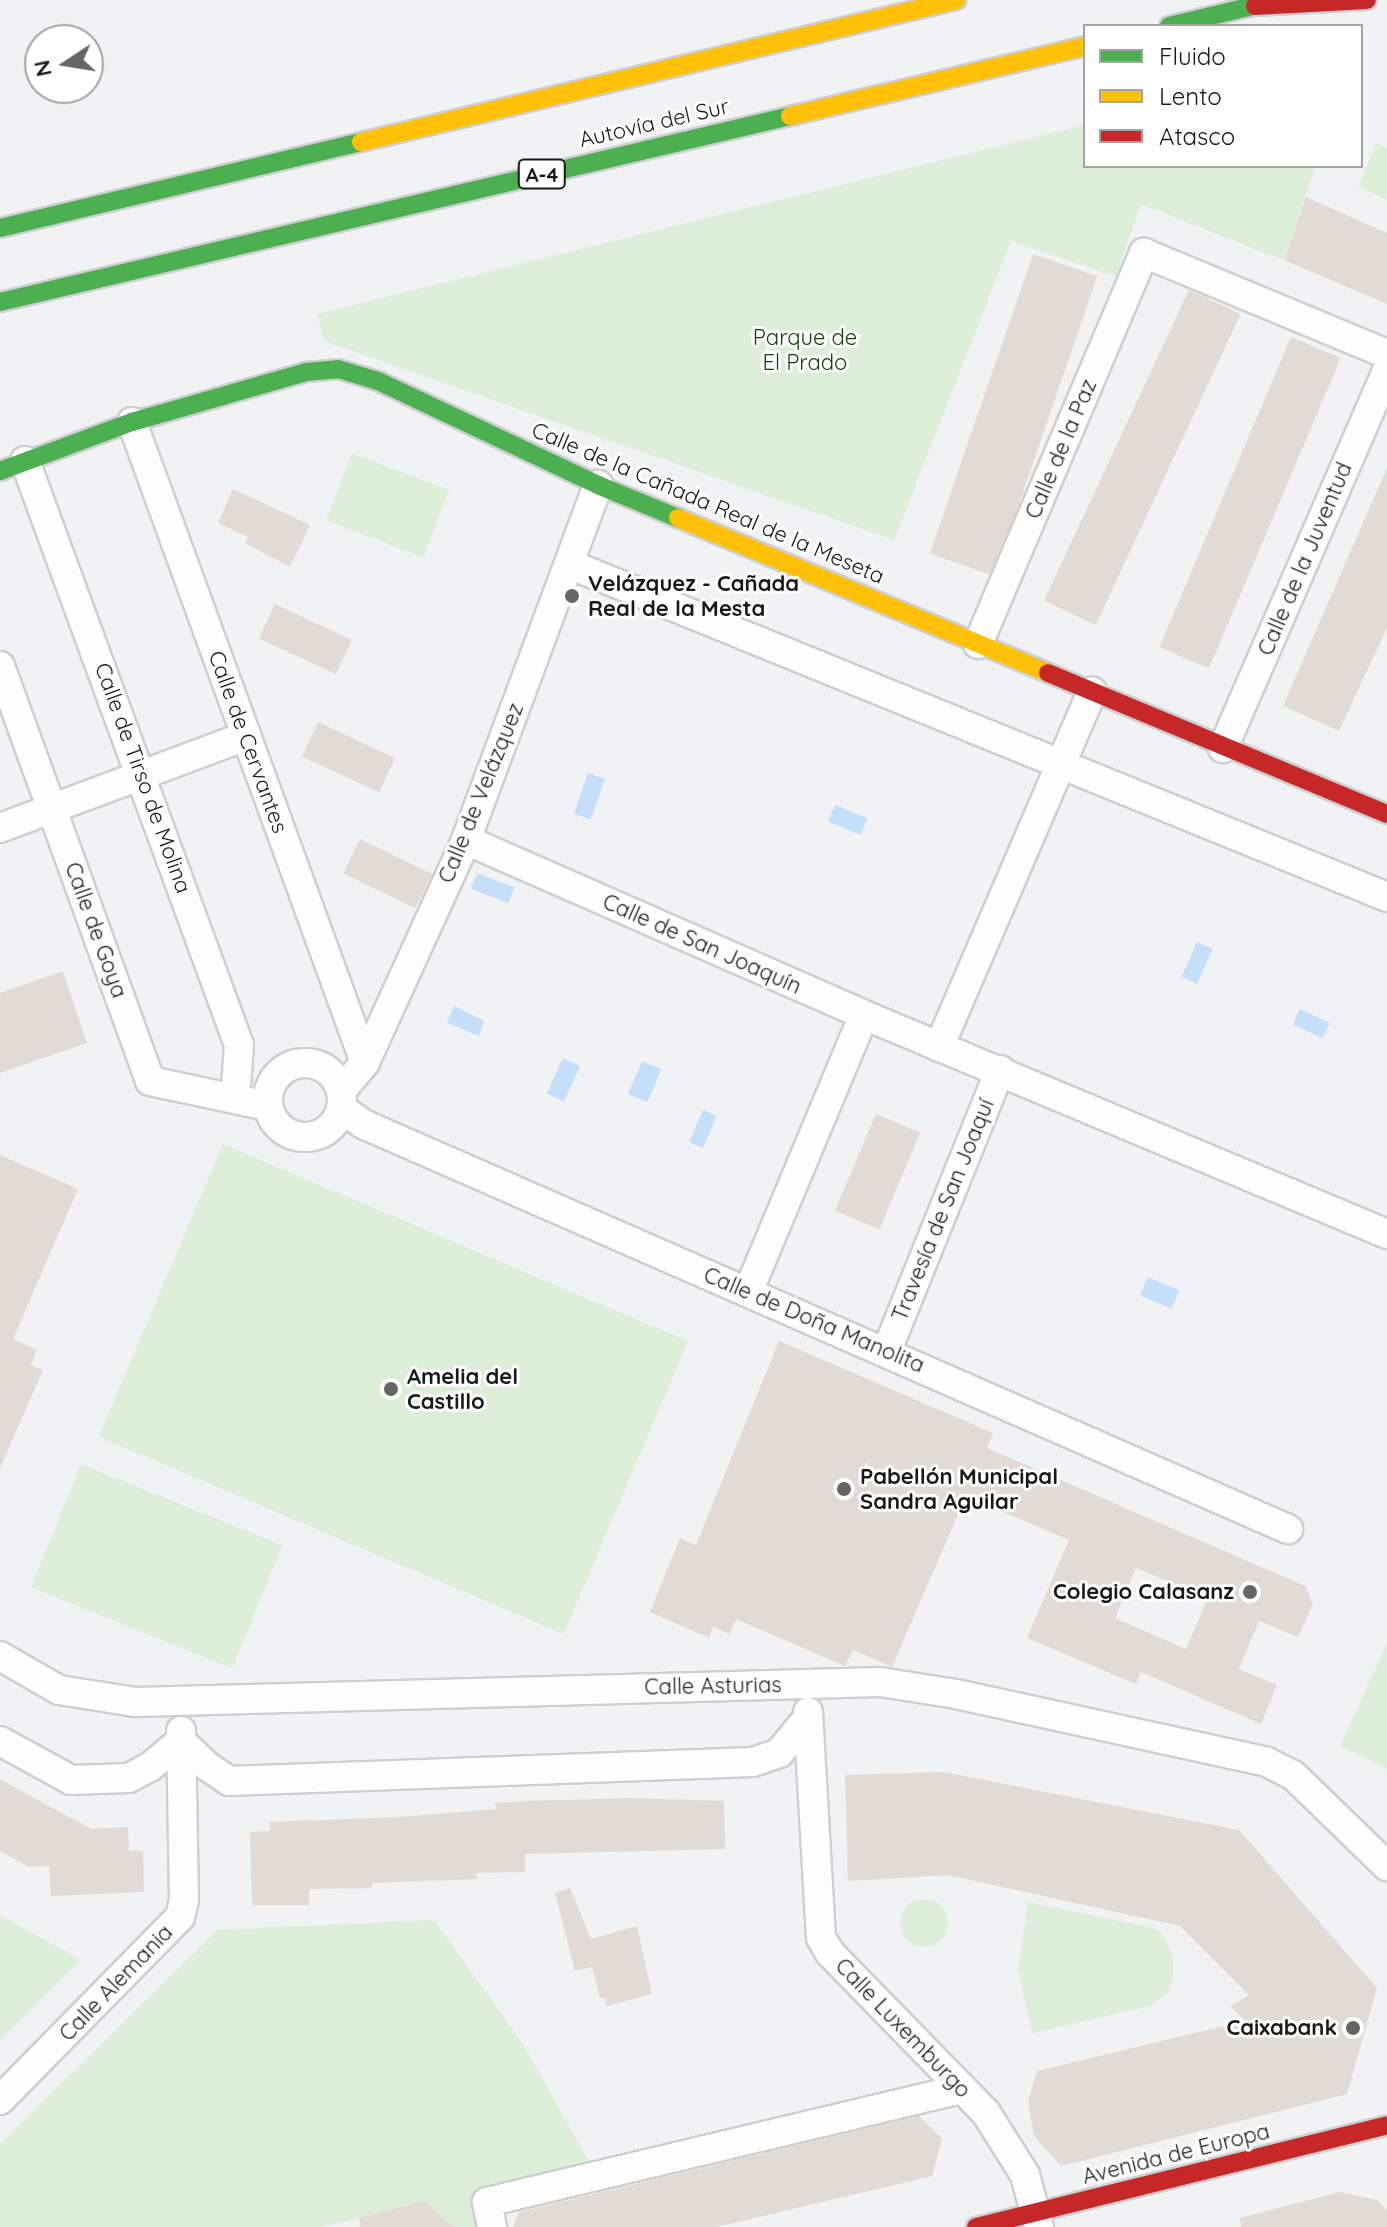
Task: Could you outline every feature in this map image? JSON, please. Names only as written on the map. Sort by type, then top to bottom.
[{"type":"main road","points":[[0,228],[956,0]]},
{"type":"main road","points":[[1178,24],[1278,0]]},
{"type":"main road","points":[[1255,6],[1367,0]]},
{"type":"main road","name":"Autovía del Sur","points":[[0,302],[1083,46]]},
{"type":"main road","name":"Calle de la Cañada Real de la Meseta","points":[[13,466],[132,422],[306,372],[338,369],[378,381],[598,485],[1387,814]]},
{"type":"main road","name":"Avenida de Europa","points":[[976,2227],[1038,2220],[1387,2125]]},
{"type":"street","name":"Calle de la Paz","points":[[978,644],[1144,253],[1387,354]]},
{"type":"street","name":"Calle de la Juventud","points":[[1223,748],[1387,370]]},
{"type":"street","name":"Calle de Cervantes","points":[[132,422],[365,1062]]},
{"type":"street","name":"Calle de Tirso de Molina","points":[[13,466],[142,774],[239,1045],[235,1099]]},
{"type":"street","name":"Calle de Velázquez","points":[[341,1099],[365,1062],[466,840],[598,485]]},
{"type":"street","points":[[569,564],[1387,897]]},
{"type":"street","name":"Calle de Goya","points":[[0,666],[150,1081],[268,1106]]},
{"type":"street","points":[[939,1047],[1092,691]]},
{"type":"street","points":[[0,828],[246,736]]},
{"type":"street","name":"Calle de San Joaquín","points":[[466,840],[864,1015],[1387,1234]]},
{"type":"street","points":[[748,1292],[864,1015]]},
{"type":"street","points":[[303,1063],[327,1070],[341,1099],[328,1129],[304,1137],[280,1128],[268,1106],[273,1082],[291,1066],[303,1063]]},
{"type":"street","name":"Travesía de San Joaquí","points":[[887,1350],[1000,1070]]},
{"type":"street","name":"Calle de Doña Manolita","points":[[341,1099],[363,1124],[887,1350],[1288,1529]]},
{"type":"street","name":"Calle Asturias","points":[[0,1656],[59,1690],[136,1702],[880,1682],[956,1694],[1267,1762],[1293,1775],[1387,1866]]},
{"type":"street","name":"Calle Luxemburgo","points":[[807,1684],[821,1938],[830,1953],[986,2113],[1011,2148],[1025,2175],[1038,2220]]},
{"type":"street","name":"Calle Alemania","points":[[0,2100],[180,1917],[184,1900],[179,1700]]},
{"type":"street","name":"Calle Asturias","points":[[181,1741],[207,1766],[229,1781],[738,1763],[753,1762],[779,1753],[808,1718]]},
{"type":"street","points":[[0,1741],[71,1780],[129,1778],[150,1767],[181,1741]]},
{"type":"street","points":[[492,2227],[487,2202],[961,2089]]},
{"type":"green space","name":"Parque de El Prado","points":[[1083,125],[1083,168],[1315,168],[1283,260],[1141,204],[1116,276],[1011,241],[894,540],[324,341],[317,314]]},
{"type":"green space","points":[[1376,143],[1387,148],[1387,200],[1358,187]]},
{"type":"green space","points":[[352,453],[449,490],[423,557],[326,520]]},
{"type":"green space","name":"Amelia del Castillo","points":[[223,1144],[688,1341],[564,1634],[99,1437]]},
{"type":"green space","points":[[81,1464],[282,1545],[232,1669],[31,1587]]},
{"type":"green space","points":[[1387,1643],[1387,1769],[1340,1746]]},
{"type":"green space","points":[[924,1899],[941,1906],[948,1923],[941,1940],[924,1947],[907,1940],[900,1923],[907,1906]]},
{"type":"green space","points":[[1028,1902],[1153,1928],[1163,1935],[1173,1956],[1173,1980],[1168,1993],[1150,2006],[1032,2033],[1018,1970]]},
{"type":"green space","points":[[0,1915],[81,1960],[0,2040]]},
{"type":"green space","points":[[434,1920],[523,2044],[600,2182],[522,2204],[477,2227],[454,2227],[424,2201],[322,2227],[0,2227],[0,2144],[217,1930]]},
{"type":"water","points":[[588,773],[605,779],[591,820],[574,814]]},
{"type":"water","points":[[835,805],[867,818],[861,835],[828,822]]},
{"type":"water","points":[[477,873],[514,887],[508,903],[471,889]]},
{"type":"water","points":[[1197,942],[1213,949],[1197,984],[1182,977]]},
{"type":"water","points":[[454,1006],[484,1021],[479,1036],[447,1023]]},
{"type":"water","points":[[1300,1009],[1330,1023],[1323,1038],[1293,1024]]},
{"type":"water","points":[[563,1058],[580,1066],[564,1101],[547,1093]]},
{"type":"water","points":[[642,1061],[661,1069],[647,1102],[628,1094]]},
{"type":"water","points":[[703,1110],[717,1116],[703,1148],[689,1142]]},
{"type":"water","points":[[1148,1277],[1179,1290],[1171,1309],[1140,1295]]},
{"type":"building","points":[[1306,197],[1387,233],[1387,304],[1284,260]]},
{"type":"building","points":[[1033,254],[1097,276],[994,576],[930,554]]},
{"type":"building","points":[[1189,290],[1241,314],[1096,625],[1044,601]]},
{"type":"building","points":[[1291,337],[1341,358],[1209,668],[1159,647]]},
{"type":"building","points":[[1387,468],[1387,628],[1339,731],[1283,706]]},
{"type":"building","points":[[233,489],[310,525],[290,567],[245,543],[248,537],[218,523]]},
{"type":"building","points":[[275,604],[352,640],[336,674],[259,638]]},
{"type":"building","points":[[318,722],[395,758],[379,792],[302,756]]},
{"type":"building","points":[[360,839],[432,874],[415,908],[343,873]]},
{"type":"building","points":[[63,971],[87,1043],[0,1073],[0,993]]},
{"type":"building","points":[[876,1114],[920,1133],[879,1229],[835,1211]]},
{"type":"building","points":[[0,1155],[78,1189],[13,1339],[37,1350],[31,1365],[43,1370],[0,1468]]},
{"type":"building","name":"Pabellón Municipal Sandra Aguilar","points":[[779,1341],[993,1433],[987,1448],[1305,1586],[1313,1604],[1298,1637],[1259,1621],[1239,1669],[1277,1685],[1261,1724],[1141,1672],[1136,1684],[1027,1638],[1069,1540],[966,1496],[892,1667],[853,1650],[845,1666],[736,1619],[730,1634],[713,1627],[709,1638],[650,1612],[680,1538],[696,1545]],"holes":[[[1136,1568],[1208,1598],[1186,1649],[1115,1618]]]},
{"type":"building","points":[[944,1772],[1239,1830],[1377,1988],[1347,2094],[1061,2166],[1034,2136],[1028,2102],[1037,2071],[1245,2021],[1230,2006],[1249,1995],[1180,1926],[948,1875],[848,1881],[845,1775]]},
{"type":"building","points":[[0,1779],[91,1829],[128,1827],[129,1851],[143,1851],[144,1892],[51,1896],[49,1866],[29,1867],[0,1851]]},
{"type":"building","points":[[629,1798],[724,1801],[725,1849],[525,1854],[525,1872],[476,1873],[477,1879],[372,1883],[372,1888],[309,1889],[309,1905],[252,1905],[250,1832],[270,1831],[269,1822],[400,1817],[496,1809],[495,1803]]},
{"type":"building","points":[[570,1888],[591,1939],[637,1926],[652,1994],[607,2006],[605,1998],[600,1998],[592,1967],[575,1971],[555,1893]]},
{"type":"building","points":[[919,2116],[942,2139],[932,2176],[716,2227],[513,2227],[519,2212]]},
{"type":"building","points":[[1340,2192],[1377,2200],[1387,2210],[1387,2227],[1241,2227],[1240,2218]]},
{"type":"building","points":[[424,2201],[454,2227],[360,2227],[359,2218]]},
{"type":"traffic: fast","points":[[1177,24],[1278,0]]},
{"type":"traffic: fast","points":[[0,302],[790,116]]},
{"type":"traffic: fast","points":[[0,228],[361,142]]},
{"type":"traffic: fast","points":[[0,471],[132,422],[306,372],[338,369],[378,381],[598,485],[678,518]]},
{"type":"traffic: slow","points":[[361,142],[956,0]]},
{"type":"traffic: slow","points":[[790,116],[1083,46]]},
{"type":"traffic: slow","points":[[678,518],[1048,673]]},
{"type":"traffic: jam","points":[[1255,6],[1367,0]]},
{"type":"traffic: jam","points":[[1048,673],[1387,814]]},
{"type":"traffic: jam","points":[[976,2227],[1387,2125]]},
{"type":"place","name":"Velázquez - Cañada Real de la Mesta","points":[[572,596]]},
{"type":"place","name":"Amelia del Castillo","points":[[391,1389]]},
{"type":"place","name":"Pabellón Municipal Sandra Aguilar","points":[[844,1489]]},
{"type":"place","name":"Colegio Calasanz","points":[[1250,1592]]},
{"type":"place","name":"Caixabank","points":[[1353,2028]]}]
